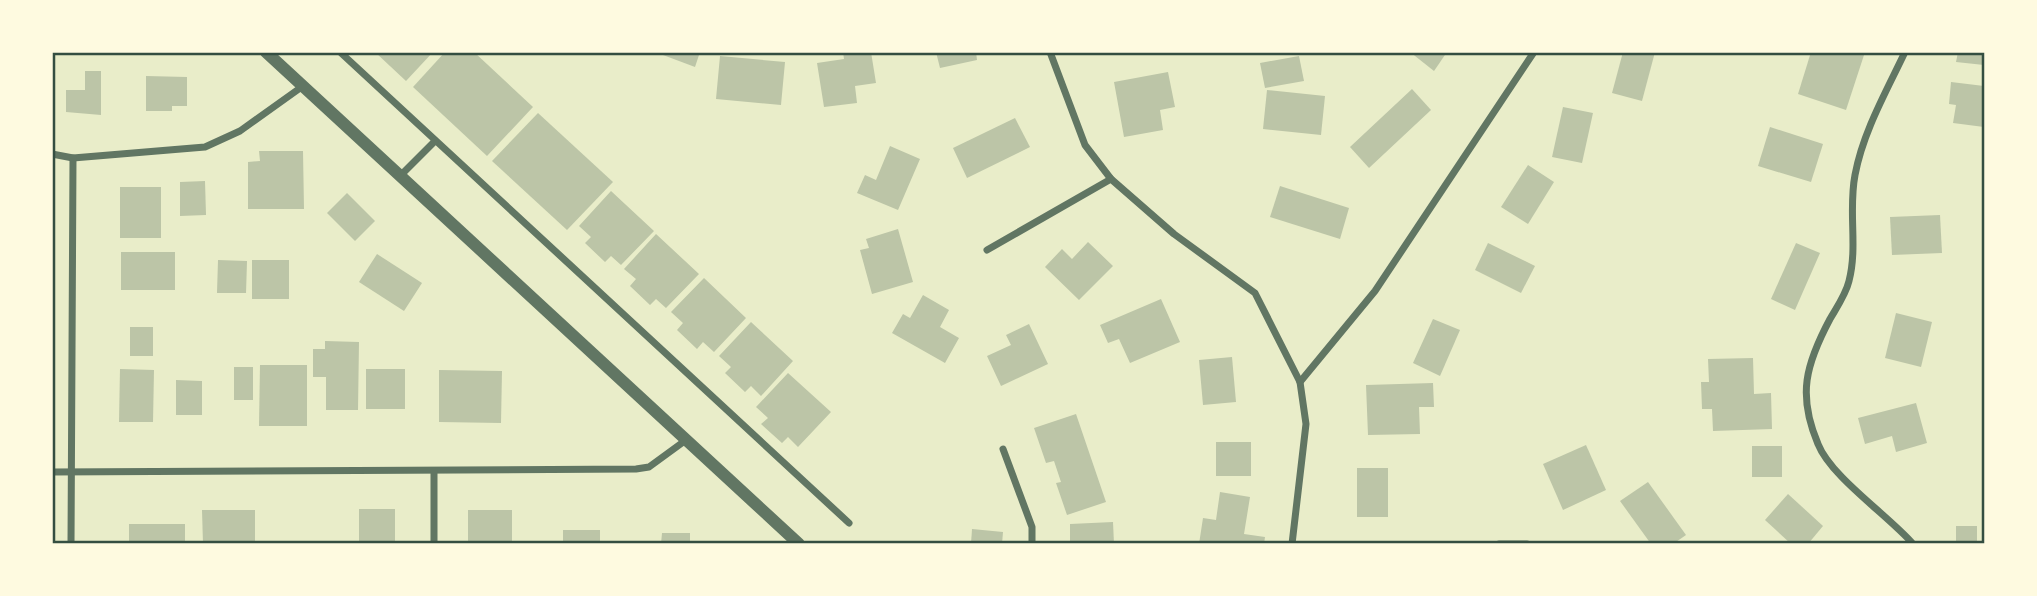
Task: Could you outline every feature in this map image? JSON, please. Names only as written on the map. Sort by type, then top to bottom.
[{"type":"street","points":[[267,52],[799,544]]},
{"type":"street","points":[[340,52],[849,523]]},
{"type":"street","points":[[1050,52],[1085,145],[1111,178],[1174,234],[1255,293],[1300,382],[1306,424],[1292,544]]},
{"type":"street","points":[[1300,382],[1374,291],[1534,52]]},
{"type":"street","points":[[1905,52],[1871,125],[1855,176],[1855,257],[1848,286],[1820,338],[1805,377],[1805,408],[1819,447],[1851,485],[1913,544]]},
{"type":"street","points":[[52,153],[73,158],[205,147],[240,131],[303,86]]},
{"type":"street","points":[[400,176],[435,141]]},
{"type":"street","points":[[71,544],[73,158]]},
{"type":"street","points":[[987,250],[1111,178]]},
{"type":"street","points":[[52,472],[636,469],[649,467],[686,440]]},
{"type":"street","points":[[1003,449],[1032,527],[1032,544]]},
{"type":"street","points":[[433,471],[433,544]]},
{"type":"street","points":[[1499,544],[1527,544]]},
{"type":"building","points":[[375,52],[433,52],[406,81]]},
{"type":"building","points":[[445,52],[474,52],[533,107],[487,156],[413,87]]},
{"type":"building","points":[[655,52],[700,52],[695,67]]},
{"type":"building","points":[[843,52],[871,52],[876,83],[855,86],[857,103],[824,107],[817,63],[844,59]]},
{"type":"building","points":[[936,52],[976,52],[977,60],[940,68]]},
{"type":"building","points":[[1410,52],[1447,52],[1434,71]]},
{"type":"building","points":[[1623,52],[1655,52],[1642,101],[1612,93]]},
{"type":"building","points":[[1811,52],[1865,52],[1846,110],[1798,94]]},
{"type":"building","points":[[1958,52],[1984,52],[1984,65],[1956,62]]},
{"type":"building","points":[[720,56],[785,62],[781,105],[716,99]]},
{"type":"building","points":[[1299,56],[1304,81],[1265,88],[1260,63]]},
{"type":"building","points":[[85,71],[101,71],[101,115],[66,112],[66,90],[85,90]]},
{"type":"building","points":[[1168,72],[1175,107],[1160,110],[1163,130],[1124,137],[1114,82]]},
{"type":"building","points":[[146,76],[187,77],[187,106],[172,106],[172,111],[146,111]]},
{"type":"building","points":[[1951,82],[1984,86],[1984,127],[1953,123],[1956,105],[1949,104]]},
{"type":"building","points":[[1412,89],[1431,110],[1369,168],[1350,147]]},
{"type":"building","points":[[1267,90],[1325,96],[1321,135],[1263,129]]},
{"type":"building","points":[[1563,107],[1593,113],[1582,163],[1552,157]]},
{"type":"building","points":[[538,113],[613,182],[567,230],[492,161]]},
{"type":"building","points":[[1015,118],[1030,147],[967,178],[953,148]]},
{"type":"building","points":[[1770,127],[1823,144],[1811,182],[1758,166]]},
{"type":"building","points":[[890,146],[920,159],[898,210],[857,193],[865,175],[876,180]]},
{"type":"building","points":[[259,151],[303,151],[304,209],[248,209],[248,162],[260,161]]},
{"type":"building","points":[[1528,165],[1554,182],[1528,224],[1501,207]]},
{"type":"building","points":[[205,181],[206,215],[180,216],[180,182]]},
{"type":"building","points":[[1280,186],[1349,208],[1340,239],[1270,217]]},
{"type":"building","points":[[120,187],[161,187],[161,238],[120,238]]},
{"type":"building","points":[[611,191],[654,231],[621,265],[611,256],[605,262],[585,243],[591,237],[579,226]]},
{"type":"building","points":[[347,193],[375,221],[355,241],[327,213]]},
{"type":"building","points":[[1940,215],[1942,253],[1892,255],[1890,217]]},
{"type":"building","points":[[898,229],[913,282],[872,294],[860,250],[869,248],[866,239]]},
{"type":"building","points":[[656,234],[699,274],[666,308],[656,299],[650,305],[630,286],[636,279],[624,269]]},
{"type":"building","points":[[1088,242],[1113,266],[1079,300],[1045,267],[1062,249],[1072,259]]},
{"type":"building","points":[[1488,243],[1535,266],[1521,293],[1475,270]]},
{"type":"building","points":[[1796,243],[1820,253],[1795,310],[1771,299]]},
{"type":"building","points":[[121,252],[175,252],[175,290],[121,290]]},
{"type":"building","points":[[377,254],[422,283],[404,311],[359,282]]},
{"type":"building","points":[[218,260],[247,261],[246,293],[217,293]]},
{"type":"building","points":[[252,260],[289,260],[289,299],[252,299]]},
{"type":"building","points":[[704,278],[746,318],[714,352],[703,342],[697,349],[677,330],[683,323],[671,312]]},
{"type":"building","points":[[923,295],[949,310],[940,327],[959,338],[945,363],[892,333],[903,314],[910,318]]},
{"type":"building","points":[[1161,299],[1180,342],[1130,363],[1119,339],[1108,343],[1100,325]]},
{"type":"building","points":[[1896,313],[1932,322],[1921,367],[1885,358]]},
{"type":"building","points":[[1433,319],[1460,330],[1440,376],[1413,363]]},
{"type":"building","points":[[751,322],[793,361],[761,396],[751,386],[745,392],[725,373],[731,367],[719,356]]},
{"type":"building","points":[[1029,324],[1048,364],[1001,386],[987,356],[1011,345],[1006,335]]},
{"type":"building","points":[[130,327],[153,327],[153,356],[130,356]]},
{"type":"building","points":[[325,341],[359,342],[358,410],[326,410],[326,377],[313,377],[313,349],[325,349]]},
{"type":"building","points":[[1232,357],[1236,402],[1203,405],[1199,360]]},
{"type":"building","points":[[1753,358],[1754,394],[1771,393],[1772,429],[1713,431],[1712,409],[1702,409],[1701,382],[1709,382],[1708,359]]},
{"type":"building","points":[[260,365],[307,365],[307,426],[259,426]]},
{"type":"building","points":[[234,367],[253,367],[253,400],[234,400]]},
{"type":"building","points":[[120,369],[154,370],[153,422],[119,422]]},
{"type":"building","points":[[366,369],[405,369],[405,409],[366,409]]},
{"type":"building","points":[[439,370],[502,371],[501,423],[439,422]]},
{"type":"building","points":[[788,373],[831,412],[798,447],[788,437],[782,443],[761,424],[768,418],[756,407]]},
{"type":"building","points":[[176,380],[202,381],[202,415],[176,415]]},
{"type":"building","points":[[1433,383],[1434,407],[1419,407],[1420,434],[1368,435],[1366,385]]},
{"type":"building","points":[[1916,403],[1927,443],[1896,452],[1892,436],[1865,444],[1858,418]]},
{"type":"building","points":[[1076,414],[1106,502],[1067,515],[1056,483],[1061,482],[1054,461],[1046,463],[1034,428]]},
{"type":"building","points":[[1216,442],[1251,442],[1251,476],[1216,476]]},
{"type":"building","points":[[1586,445],[1606,490],[1563,510],[1543,464]]},
{"type":"building","points":[[1752,446],[1782,446],[1782,477],[1752,477]]},
{"type":"building","points":[[1357,468],[1388,468],[1388,517],[1357,517]]},
{"type":"building","points":[[1648,482],[1686,535],[1673,544],[1651,544],[1620,501]]},
{"type":"building","points":[[1220,492],[1250,497],[1244,534],[1265,537],[1264,544],[1199,544],[1203,518],[1216,520]]},
{"type":"building","points":[[1788,494],[1823,526],[1808,544],[1791,544],[1765,520]]},
{"type":"building","points":[[359,509],[395,509],[395,543],[359,543]]},
{"type":"building","points":[[202,510],[255,510],[255,544],[203,544]]},
{"type":"building","points":[[468,510],[512,510],[512,544],[468,544]]},
{"type":"building","points":[[1113,522],[1114,544],[1070,544],[1070,524]]},
{"type":"building","points":[[129,524],[185,524],[185,544],[129,544]]},
{"type":"building","points":[[1956,526],[1977,526],[1977,544],[1956,544]]},
{"type":"building","points":[[972,529],[1003,532],[1002,544],[971,544]]},
{"type":"building","points":[[563,530],[600,530],[600,544],[563,544]]},
{"type":"building","points":[[662,533],[690,533],[690,544],[661,544]]}]
